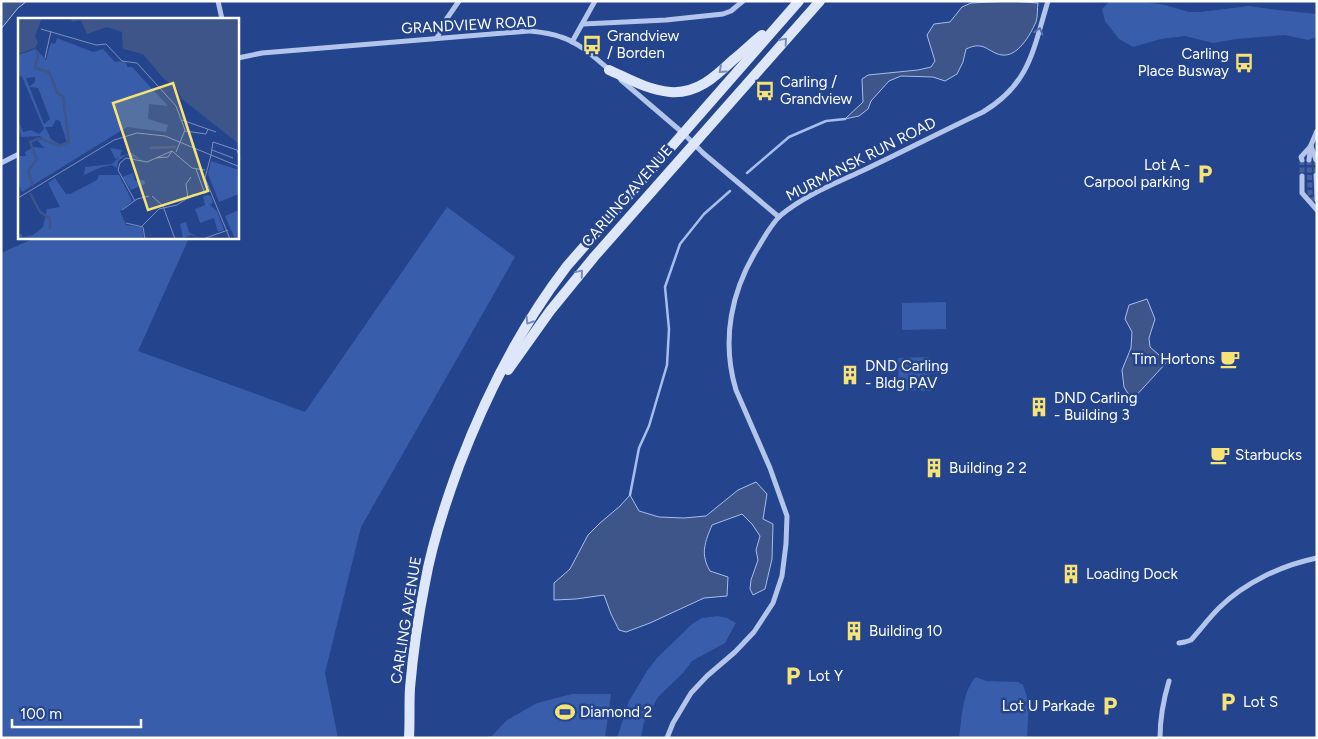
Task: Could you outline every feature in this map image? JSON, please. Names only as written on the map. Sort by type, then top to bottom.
[{"type":"main road","name":"CARLING AVENUE","points":[[476,425],[515,360],[563,294],[606,242],[820,1]]},
{"type":"main road","name":"CARLING AVENUE","points":[[409,738],[410,690],[416,635],[425,581],[446,502],[490,391],[528,321],[567,266],[798,2]]},
{"type":"main road","points":[[609,70],[639,84],[661,90],[671,92],[693,89],[713,78],[798,2]]},
{"type":"street","points":[[218,1],[222,18]]},
{"type":"street","points":[[437,38],[443,24],[460,1]]},
{"type":"street","points":[[572,42],[595,1]]},
{"type":"street","points":[[583,24],[666,20],[723,14],[731,11],[743,1]]},
{"type":"street","name":"MURMANSK RUN ROAD","points":[[668,738],[676,717],[691,693],[754,632],[773,603],[782,576],[787,516],[770,468],[736,390],[729,350],[731,316],[735,296],[754,253],[779,217],[787,210],[825,188],[993,106],[1016,85],[1030,62],[1048,1]]},
{"type":"street","name":"GRANDVIEW ROAD","points":[[239,58],[262,53],[437,38],[529,31],[551,34],[572,42],[609,70],[779,217]]},
{"type":"street","points":[[1309,160],[1311,145],[1317,131]]},
{"type":"street","points":[[1311,145],[1317,151]]},
{"type":"street","points":[[1311,145],[1316,160]]},
{"type":"street","points":[[1302,160],[1301,156],[1311,145]]},
{"type":"street","points":[[1,163],[18,154]]},
{"type":"street","points":[[1302,176],[1302,193],[1317,210]]},
{"type":"street","points":[[1316,176],[1317,200]]},
{"type":"street","points":[[1179,643],[1191,640],[1220,607],[1242,589],[1266,575],[1289,565],[1317,558]]},
{"type":"street","points":[[1160,738],[1162,704],[1169,681]]},
{"type":"shaded area","points":[[1,1],[27,1],[18,8],[1,29]]},
{"type":"shaded area","points":[[1010,1],[1038,3],[1037,20],[1027,39],[1013,53],[1008,55],[997,54],[982,46],[966,49],[963,62],[957,74],[945,81],[933,77],[901,76],[889,81],[871,101],[868,109],[859,116],[845,119],[863,102],[862,79],[868,75],[931,67],[935,61],[927,35],[934,24],[950,22],[962,7],[971,3]]},
{"type":"shaded area","points":[[1110,1],[1142,1],[1189,12],[1249,6],[1317,14],[1317,37],[1308,40],[1285,35],[1213,43],[1185,36],[1161,39],[1133,47],[1119,39],[1105,21],[1102,9]]},
{"type":"shaded area","points":[[447,207],[515,257],[361,527],[325,673],[338,738],[1,738],[1,253],[33,239],[189,239],[138,351],[305,412]]},
{"type":"shaded area","points":[[1147,299],[1155,319],[1149,338],[1150,347],[1167,362],[1132,400],[1124,387],[1122,370],[1131,348],[1132,332],[1125,319],[1129,305]]},
{"type":"shaded area","points":[[946,302],[946,329],[902,330],[902,303]]},
{"type":"shaded area","points":[[929,357],[931,391],[899,390],[898,358]]},
{"type":"shaded area","points":[[756,482],[767,494],[763,519],[773,524],[772,559],[765,589],[753,595],[750,589],[758,560],[756,550],[760,536],[742,514],[712,525],[707,537],[704,553],[710,571],[728,577],[727,596],[704,598],[626,632],[619,630],[604,595],[554,600],[554,583],[570,569],[588,535],[630,495],[639,511],[659,517],[684,518],[706,516],[738,490]]},
{"type":"shaded area","points":[[718,616],[736,623],[725,643],[692,661],[683,673],[658,697],[644,722],[641,738],[617,738],[629,701],[657,658],[692,624],[702,618]]},
{"type":"shaded area","points":[[976,677],[986,681],[1018,682],[1023,685],[1029,703],[1027,738],[959,738],[965,697]]},
{"type":"shaded area","name":"Diamond 2","points":[[572,694],[611,694],[605,738],[490,738],[507,720],[537,703]]},
{"type":"waterway","points":[[747,173],[789,137],[826,121],[845,119]]},
{"type":"waterway","points":[[630,495],[639,448],[649,426],[667,365],[669,329],[665,287],[680,244],[704,214],[730,191]]},
{"type":"tunnel","points":[[1302,160],[1302,176]]},
{"type":"tunnel","points":[[1309,160],[1310,193],[1316,208]]},
{"type":"tunnel","points":[[1316,160],[1316,175]]},
{"type":"place","name":"Grandview / Borden","points":[[592,45]]},
{"type":"place","name":"Carling Place Busway","points":[[1244,63]]},
{"type":"place","name":"Carling / Grandview","points":[[765,91]]},
{"type":"place","name":"Lot A - Carpool parking","points":[[1205,174]]},
{"type":"place","name":"Tim Hortons","points":[[1230,359]]},
{"type":"place","name":"DND Carling - Bldg PAV","points":[[850,375]]},
{"type":"place","name":"DND Carling - Building 3","points":[[1039,407]]},
{"type":"place","name":"Starbucks","points":[[1220,455]]},
{"type":"place","name":"Building 2 2","points":[[934,468]]},
{"type":"place","name":"Loading Dock","points":[[1071,574]]},
{"type":"place","name":"Building 10","points":[[854,631]]},
{"type":"place","name":"Lot Y","points":[[793,676]]},
{"type":"place","name":"Lot S","points":[[1228,702]]},
{"type":"place","name":"Lot U Parkade","points":[[1110,706]]},
{"type":"place","name":"Diamond 2","points":[[565,712]]}]
